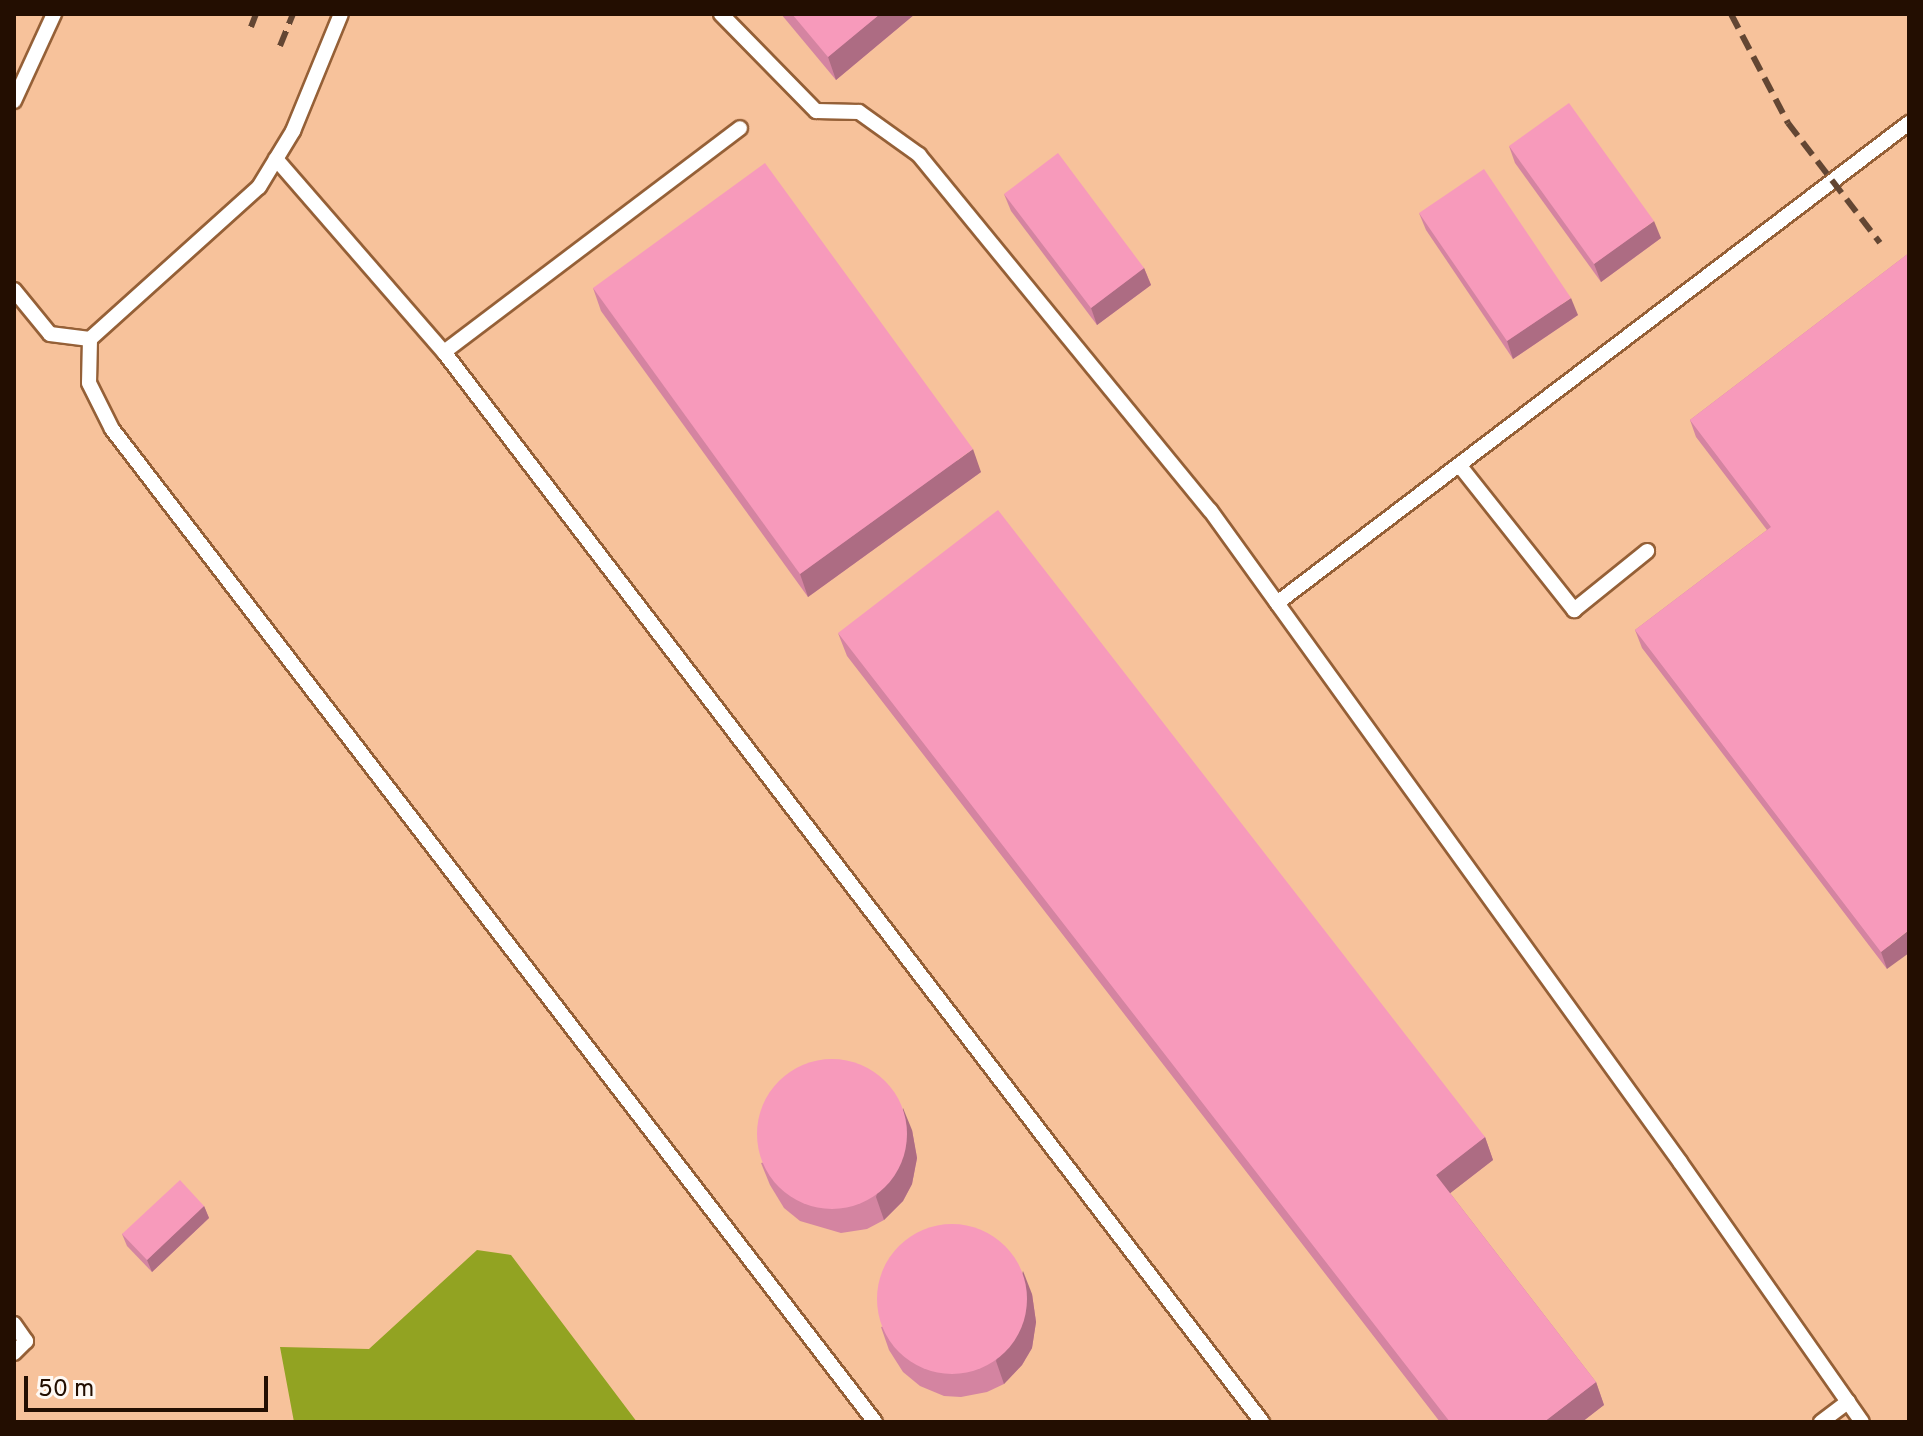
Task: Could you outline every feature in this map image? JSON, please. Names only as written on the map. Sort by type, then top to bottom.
[{"type":"lane","points":[[14,101],[54,14]]},
{"type":"lane","points":[[341,14],[293,131],[259,187],[90,339],[89,383],[112,429],[875,1422]]},
{"type":"lane","points":[[721,14],[816,111],[859,112],[919,155],[1210,510],[1680,1162],[1862,1422]]},
{"type":"lane","points":[[1277,603],[1909,123]]},
{"type":"lane","points":[[444,352],[740,128]]},
{"type":"lane","points":[[276,159],[444,352],[1262,1422]]},
{"type":"lane","points":[[14,290],[50,334],[90,339]]},
{"type":"lane","points":[[1460,466],[1574,610],[1647,551]]},
{"type":"lane","points":[[14,1324],[26,1341],[14,1353]]},
{"type":"lane","points":[[1821,1422],[1848,1402]]},
{"type":"shaded area","points":[[14,14],[1909,14],[1909,1422],[14,1422]]},
{"type":"green space","points":[[477,1250],[511,1255],[637,1422],[294,1422],[280,1347],[369,1349]]},
{"type":"building","points":[[792,14],[880,14],[828,57]]},
{"type":"building","points":[[1569,103],[1654,221],[1594,264],[1509,146]]},
{"type":"building","points":[[1058,153],[1144,268],[1091,308],[1004,194]]},
{"type":"building","points":[[765,163],[973,449],[800,574],[593,288]]},
{"type":"building","points":[[1484,169],[1571,298],[1507,341],[1419,213]]},
{"type":"building","points":[[1909,253],[1909,930],[1881,952],[1635,630],[1771,527],[1690,420]]},
{"type":"building","points":[[998,510],[1485,1137],[1436,1175],[1596,1382],[1544,1422],[1450,1422],[838,633]]},
{"type":"building","points":[[832,1059],[861,1064],[885,1081],[902,1105],[907,1134],[902,1163],[885,1187],[861,1204],[832,1209],[803,1204],[779,1187],[762,1163],[757,1134],[762,1105],[779,1081],[803,1064]]},
{"type":"building","points":[[180,1180],[204,1206],[147,1260],[122,1234]]},
{"type":"building","points":[[952,1224],[981,1229],[1005,1246],[1022,1270],[1027,1299],[1022,1328],[1005,1352],[981,1369],[952,1374],[923,1369],[899,1352],[882,1328],[877,1299],[882,1270],[899,1246],[923,1229]]},
{"type":"railway","points":[[251,27],[256,14]]},
{"type":"railway","points":[[280,46],[293,14]]},
{"type":"railway","points":[[1731,14],[1788,123],[1880,243]]}]
